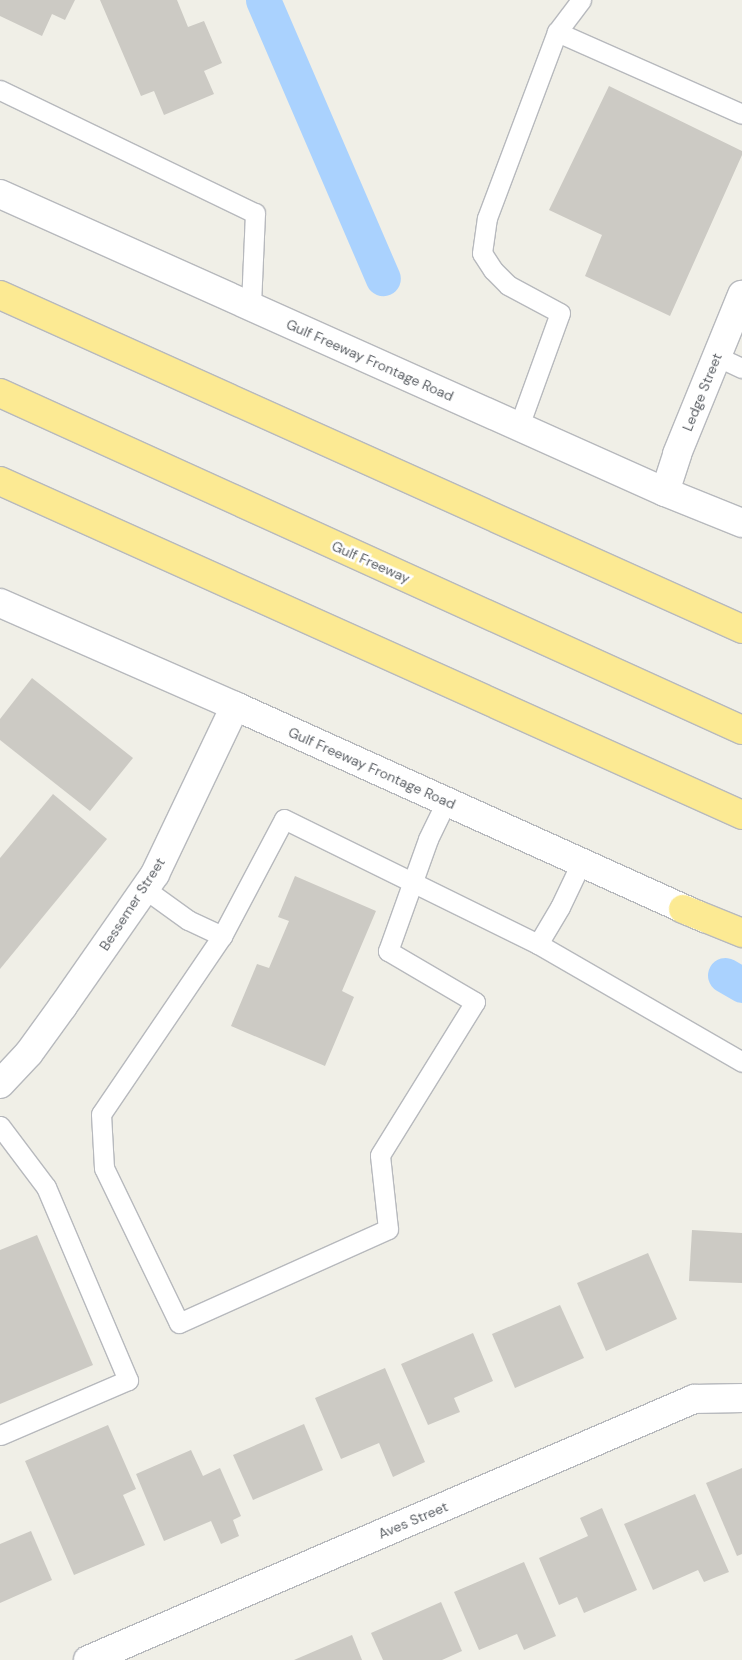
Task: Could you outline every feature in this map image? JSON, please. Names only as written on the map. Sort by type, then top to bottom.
[{"type":"highway","points":[[0,296],[742,629]]},
{"type":"highway","name":"Gulf Freeway","points":[[0,394],[742,730]]},
{"type":"highway","points":[[0,481],[742,814]]},
{"type":"highway","points":[[683,909],[742,934]]},
{"type":"main road","name":"Gulf Freeway Frontage Road","points":[[0,194],[665,492],[742,523]]},
{"type":"main road","name":"Ledge Street","points":[[665,492],[677,454],[742,294]]},
{"type":"main road","name":"Gulf Freeway Frontage Road","points":[[0,603],[235,706],[683,909]]},
{"type":"main road","name":"Bessemer Street","points":[[0,1084],[29,1053],[155,874],[235,706]]},
{"type":"main road","name":"Aves Street","points":[[88,1660],[694,1399],[742,1398]]},
{"type":"lane","points":[[519,426],[560,314],[508,286],[493,270],[482,253],[487,218],[558,32],[581,0]]},
{"type":"lane","points":[[558,32],[742,114]]},
{"type":"lane","points":[[0,90],[255,213],[251,306]]},
{"type":"lane","points":[[716,356],[742,368]]},
{"type":"lane","points":[[446,802],[428,839],[412,884],[388,951],[475,1002],[380,1155],[388,1229],[178,1323],[104,1168],[101,1114],[222,936],[284,819],[412,884],[538,944],[742,1062]]},
{"type":"lane","points":[[538,944],[560,907],[581,863]]},
{"type":"lane","points":[[145,889],[188,920],[222,936]]},
{"type":"lane","points":[[0,1126],[46,1188],[128,1380],[0,1435]]},
{"type":"building","points":[[0,0],[75,0],[65,20],[52,14],[42,36],[0,16]]},
{"type":"building","points":[[100,0],[177,0],[188,27],[204,21],[222,63],[204,71],[214,94],[164,115],[154,91],[141,96]]},
{"type":"building","points":[[609,86],[742,151],[742,155],[670,316],[585,276],[602,235],[549,210]]},
{"type":"building","points":[[32,678],[133,758],[90,811],[0,740],[0,719]]},
{"type":"building","points":[[53,794],[107,839],[0,969],[0,858]]},
{"type":"building","points":[[295,876],[376,911],[342,991],[354,997],[325,1066],[231,1026],[257,964],[269,968],[289,921],[278,917]]},
{"type":"building","points":[[692,1230],[742,1233],[742,1283],[689,1281]]},
{"type":"building","points":[[37,1235],[93,1365],[0,1404],[0,1250]]},
{"type":"building","points":[[648,1253],[677,1319],[606,1351],[577,1283]]},
{"type":"building","points":[[560,1305],[584,1358],[515,1388],[492,1334]]},
{"type":"building","points":[[473,1333],[493,1381],[454,1398],[460,1412],[428,1425],[401,1364]]},
{"type":"building","points":[[385,1368],[425,1462],[393,1477],[379,1443],[341,1459],[315,1398]]},
{"type":"building","points":[[304,1424],[323,1470],[253,1500],[233,1455]]},
{"type":"building","points":[[108,1425],[136,1489],[123,1495],[145,1545],[74,1575],[25,1461]]},
{"type":"building","points":[[191,1450],[203,1476],[220,1468],[241,1516],[233,1520],[239,1536],[221,1544],[211,1521],[164,1541],[136,1474]]},
{"type":"building","points":[[742,1468],[742,1554],[737,1556],[706,1483]]},
{"type":"building","points":[[695,1494],[729,1572],[704,1582],[698,1570],[653,1590],[624,1524]]},
{"type":"building","points":[[602,1508],[637,1590],[584,1613],[577,1597],[559,1605],[539,1558],[588,1536],[580,1518]]},
{"type":"building","points":[[31,1531],[52,1580],[0,1603],[0,1544]]},
{"type":"building","points":[[524,1562],[556,1636],[524,1650],[517,1634],[479,1650],[454,1592]]},
{"type":"building","points":[[441,1602],[462,1651],[442,1660],[383,1660],[371,1633]]},
{"type":"building","points":[[352,1635],[362,1660],[294,1660]]},
{"type":"waterway","points":[[263,0],[383,278]]},
{"type":"waterway","points":[[725,975],[742,985]]}]
